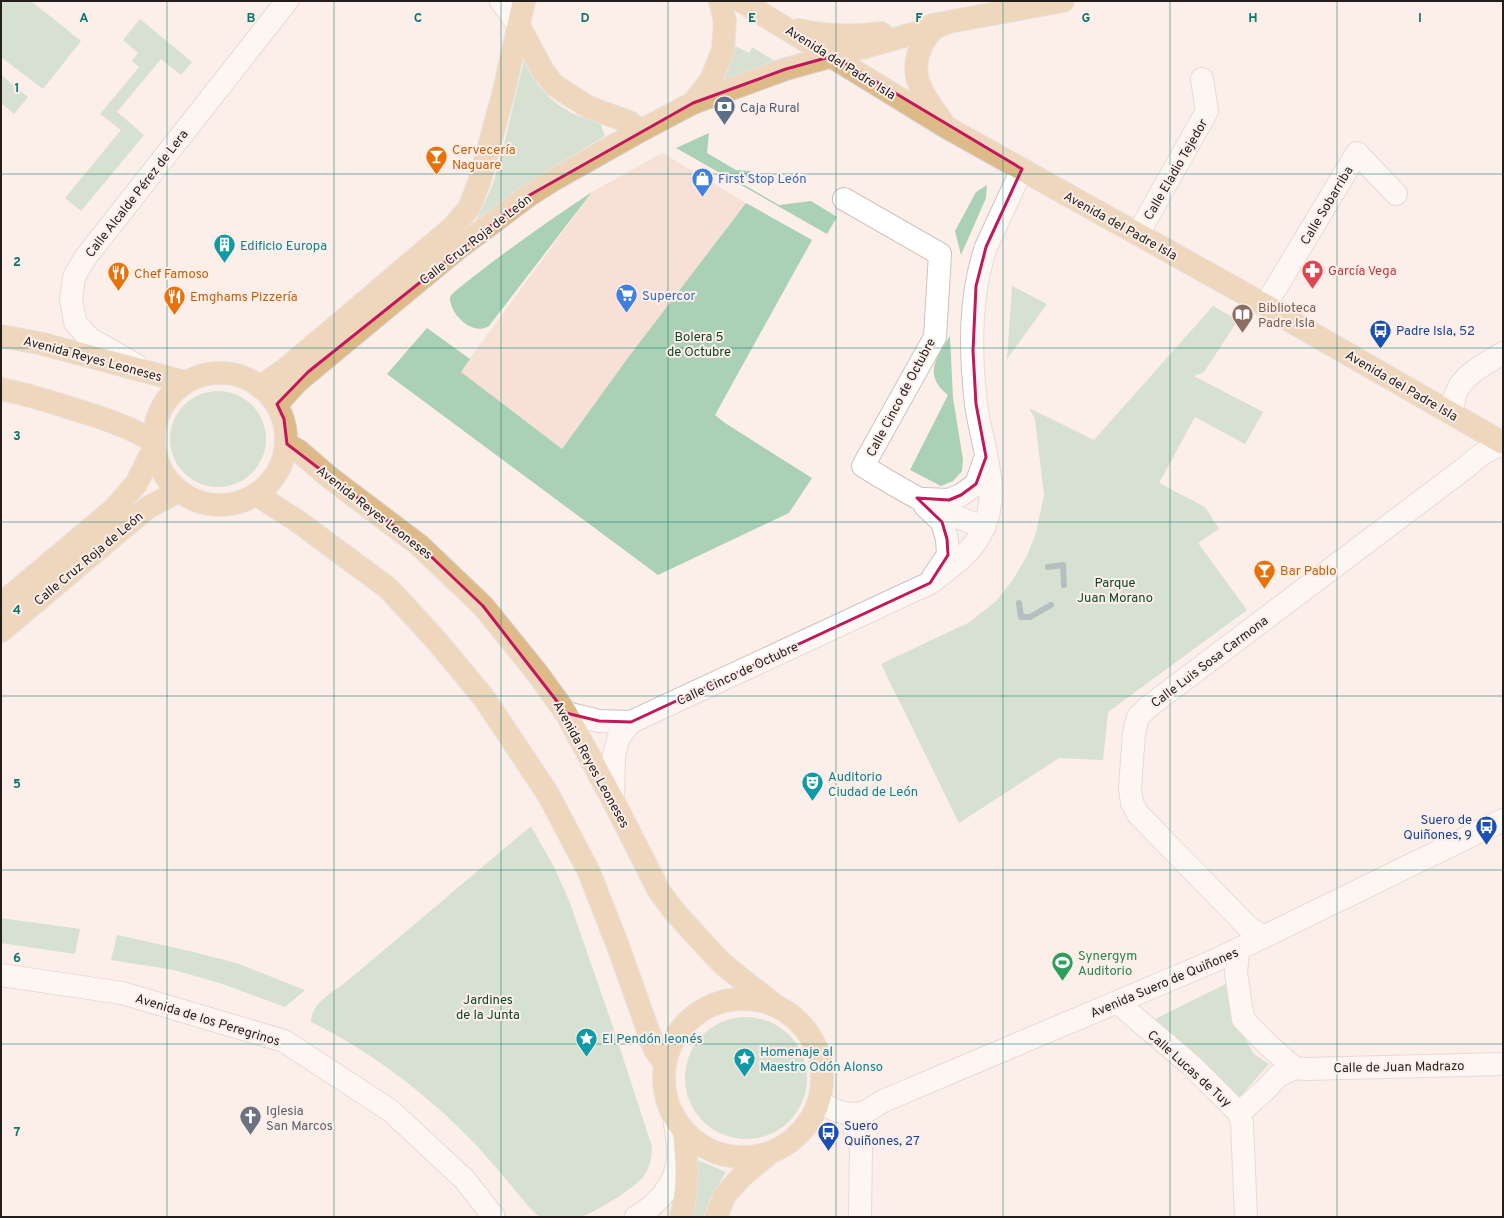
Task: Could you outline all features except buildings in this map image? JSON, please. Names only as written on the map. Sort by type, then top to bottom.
[{"type":"main road","name":"Calle Cruz Roja de León","points":[[260,387],[287,368],[452,228],[469,208],[479,183],[504,91],[524,1]]},
{"type":"main road","name":"Calle Cruz Roja de León","points":[[693,103],[711,80],[723,50],[725,21],[720,1]]},
{"type":"main road","name":"Avenida del Padre Isla","points":[[741,1],[946,127],[1265,306],[1503,444]]},
{"type":"main road","points":[[780,24],[791,29],[812,34],[842,36],[874,34],[940,26],[1063,1]]},
{"type":"main road","points":[[519,26],[543,71],[554,84],[588,108],[628,122],[640,131]]},
{"type":"main road","name":"Calle Cruz Roja de León","points":[[277,404],[308,372],[456,250],[553,180],[693,103],[786,69],[940,26]]},
{"type":"main road","points":[[940,26],[926,37],[919,49],[917,68],[919,85],[946,127]]},
{"type":"main road","name":"Avenida Reyes Leoneses","points":[[1,336],[39,343],[185,382]]},
{"type":"main road","points":[[225,373],[245,377],[260,387],[277,404],[284,418],[287,434],[287,444],[281,466],[272,481],[257,495],[240,502],[218,505],[196,501],[179,491],[168,480],[159,465],[153,445],[155,424],[161,410],[171,394],[185,382],[204,374],[225,373]]},
{"type":"main road","points":[[1,389],[27,394],[100,417],[139,433],[153,445]]},
{"type":"main road","name":"Avenida Reyes Leoneses","points":[[287,444],[299,451],[329,477],[419,545],[483,606],[538,674],[566,713],[614,800],[659,891],[674,911],[725,966],[772,1003]]},
{"type":"main road","name":"Calle Cruz Roja de León","points":[[1,604],[114,509],[136,484],[153,445]]},
{"type":"main road","name":"Calle Cruz Roja de León","points":[[1,631],[147,508],[179,491]]},
{"type":"main road","points":[[257,495],[296,520],[388,588],[436,640],[484,698],[548,794],[589,872],[618,946],[655,1050],[665,1064]]},
{"type":"main road","points":[[681,1217],[686,1202],[688,1167],[679,1124],[668,1099],[664,1082],[665,1064],[672,1040],[687,1020],[708,1006],[732,999],[756,1000],[772,1003],[800,1021],[812,1037],[819,1055],[823,1074],[822,1093],[818,1104],[803,1132],[785,1147],[766,1156],[742,1176],[726,1195],[716,1217]]},
{"type":"main road","points":[[679,1124],[702,1146],[721,1154],[743,1158],[766,1156]]},
{"type":"street","name":"Calle Alcalde Pérez de Lera","points":[[151,373],[89,338],[75,322],[71,299],[74,277],[85,258],[287,1]]},
{"type":"street","points":[[501,1],[519,26]]},
{"type":"street","name":"Calle Eladio Tejedor","points":[[1138,234],[1207,111],[1202,79]]},
{"type":"street","name":"Calle Sobarriba","points":[[1265,306],[1357,153],[1396,194]]},
{"type":"street","name":"Calle Cinco de Octubre","points":[[566,713],[599,721],[630,722],[930,583],[958,562],[974,543],[984,527],[991,504],[990,480],[976,404],[972,322],[976,286],[986,247],[1022,170]]},
{"type":"street","name":"Calle Cinco de Octubre","points":[[844,199],[940,254],[935,337],[863,466],[917,498],[964,521],[984,527]]},
{"type":"street","points":[[1453,414],[1456,392],[1461,384],[1472,374],[1503,353]]},
{"type":"street","name":"Calle Luis Sosa Carmona","points":[[1263,937],[1248,927],[1138,814],[1132,803],[1130,788],[1134,733],[1138,717],[1148,707],[1465,468],[1481,454],[1503,444]]},
{"type":"street","name":"Calle Cinco de Octubre","points":[[917,498],[949,500],[961,495],[976,484],[986,457]]},
{"type":"street","name":"Calle Cinco de Octubre","points":[[917,498],[942,522],[948,540],[948,555],[930,583]]},
{"type":"street","points":[[614,800],[614,755],[619,737],[630,722]]},
{"type":"street","name":"Avenida Suero de Quiñones","points":[[860,1122],[883,1102],[1238,950],[1503,820]]},
{"type":"street","points":[[1238,950],[1236,973],[1243,1019],[1267,1044],[1295,1068]]},
{"type":"street","name":"Avenida de los Peregrinos","points":[[1,975],[122,993],[284,1041],[391,1111],[465,1180],[494,1217]]},
{"type":"street","name":"Calle Lucas de Tuy","points":[[1117,1002],[1192,1066],[1239,1113],[1242,1123],[1246,1217]]},
{"type":"street","name":"Calle de Juan Madrazo","points":[[1239,1113],[1278,1076],[1295,1068],[1306,1069],[1503,1064]]},
{"type":"street","points":[[818,1104],[829,1119],[860,1122],[860,1217]]},
{"type":"street","points":[[636,1217],[649,1209],[658,1200],[673,1178],[678,1158],[679,1124]]},
{"type":"highlighted area","points":[[833,56],[1022,169],[986,247],[976,286],[973,351],[976,404],[986,457],[976,484],[961,495],[949,500],[917,498],[942,522],[947,539],[948,555],[930,583],[631,722],[599,721],[566,713],[483,606],[419,545],[287,444],[284,419],[277,404],[308,372],[528,196],[693,103],[786,69]]},
{"type":"shaded area","points":[[662,153],[746,203],[627,359],[562,449],[460,372],[592,192]]},
{"type":"green space","points":[[1,1],[31,1],[81,41],[43,89],[1,57]]},
{"type":"green space","points":[[140,19],[192,62],[181,75],[161,59],[117,112],[144,135],[81,211],[65,198],[121,130],[100,114],[139,67],[132,61],[138,53],[123,40]]},
{"type":"green space","points":[[735,46],[749,53],[752,47],[776,62],[723,81]]},
{"type":"green space","points":[[524,60],[544,93],[563,108],[574,114],[600,123],[605,136],[536,177],[477,219],[493,184],[501,157]]},
{"type":"green space","points":[[1,75],[28,97],[14,114],[1,103]]},
{"type":"green space","points":[[709,133],[707,153],[736,170],[751,171],[741,183],[779,205],[811,201],[837,217],[827,234],[676,148]]},
{"type":"green space","points":[[987,185],[986,198],[961,255],[955,231],[976,192]]},
{"type":"green space","points":[[592,192],[489,326],[482,329],[469,326],[457,316],[451,303],[450,297],[453,293],[521,241]]},
{"type":"green space","name":"Bolera 5 de Octubre","points":[[746,203],[812,240],[715,415],[725,423],[812,478],[789,513],[658,575],[387,374],[427,328],[470,359],[461,372],[562,449],[627,359]]},
{"type":"green space","points":[[1012,286],[1047,304],[1007,359]]},
{"type":"green space","name":"Parque Juan Morano","points":[[1213,306],[1238,320],[1204,372],[1194,376],[1263,412],[1245,444],[1195,417],[1159,483],[1205,507],[1219,529],[1198,543],[1247,610],[1108,712],[1103,760],[1059,758],[959,823],[881,664],[970,622],[996,601],[1012,581],[1027,556],[1036,533],[1044,495],[1035,419],[1029,408],[1094,440]]},
{"type":"green space","points":[[950,336],[953,398],[963,460],[962,471],[953,481],[941,486],[910,470],[948,395],[940,388],[936,380],[934,366],[940,352]]},
{"type":"green space","points":[[218,391],[236,395],[252,405],[262,421],[266,439],[262,457],[252,473],[236,483],[218,487],[200,483],[184,473],[174,457],[170,439],[174,421],[184,405],[200,395]]},
{"type":"green space","name":"Jardines de la Junta","points":[[531,826],[555,869],[570,903],[614,1030],[652,1147],[649,1166],[640,1181],[606,1204],[589,1214],[579,1217],[540,1217],[527,1205],[480,1149],[442,1112],[379,1062],[357,1047],[311,1022],[314,1009],[323,999],[346,982]]},
{"type":"green space","points":[[1,918],[80,929],[75,954],[1,943]]},
{"type":"green space","points":[[117,935],[236,963],[305,990],[285,1007],[220,983],[174,970],[111,960]]},
{"type":"green space","points":[[1230,982],[1238,1027],[1254,1054],[1269,1064],[1238,1099],[1151,1021]]},
{"type":"green space","points":[[746,1017],[769,1021],[780,1027],[789,1035],[797,1044],[803,1055],[807,1078],[803,1101],[797,1112],[789,1121],[780,1129],[769,1135],[746,1139],[723,1135],[712,1129],[703,1121],[695,1112],[689,1101],[685,1078],[689,1055],[695,1044],[703,1035],[712,1027],[723,1021]]},
{"type":"green space","points":[[698,1160],[726,1172],[710,1199],[704,1217],[692,1217],[696,1200]]},
{"type":"waterway","points":[[1048,567],[1063,565],[1064,585]]},
{"type":"waterway","points":[[1019,603],[1021,617],[1030,617],[1051,605]]},
{"type":"place","name":"Caja Rural","points":[[724,126]]},
{"type":"place","name":"Cervecería Naguare","points":[[437,176]]},
{"type":"place","name":"First Stop León","points":[[703,198]]},
{"type":"place","name":"Edificio Europa","points":[[225,264]]},
{"type":"place","name":"García Vega","points":[[1312,290]]},
{"type":"place","name":"Chef Famoso","points":[[118,292]]},
{"type":"place","name":"Supercor","points":[[627,314]]},
{"type":"place","name":"Emghams Pizzería","points":[[174,316]]},
{"type":"place","name":"Biblioteca Padre Isla","points":[[1242,334]]},
{"type":"place","name":"Padre Isla, 52","points":[[1381,350]]},
{"type":"place","name":"Bar Pablo","points":[[1265,590]]},
{"type":"place","name":"Auditorio Ciudad de León","points":[[812,802]]},
{"type":"place","name":"Suero de Quiñones, 9","points":[[1487,846]]},
{"type":"place","name":"Synergym Auditorio","points":[[1062,982]]},
{"type":"place","name":"El Pendón leonés","points":[[586,1058]]},
{"type":"place","name":"Homenaje al Maestro Odón Alonso","points":[[745,1078]]},
{"type":"place","name":"Iglesia San Marcos","points":[[251,1136]]},
{"type":"place","name":"Suero Quiñones, 27","points":[[828,1152]]}]
